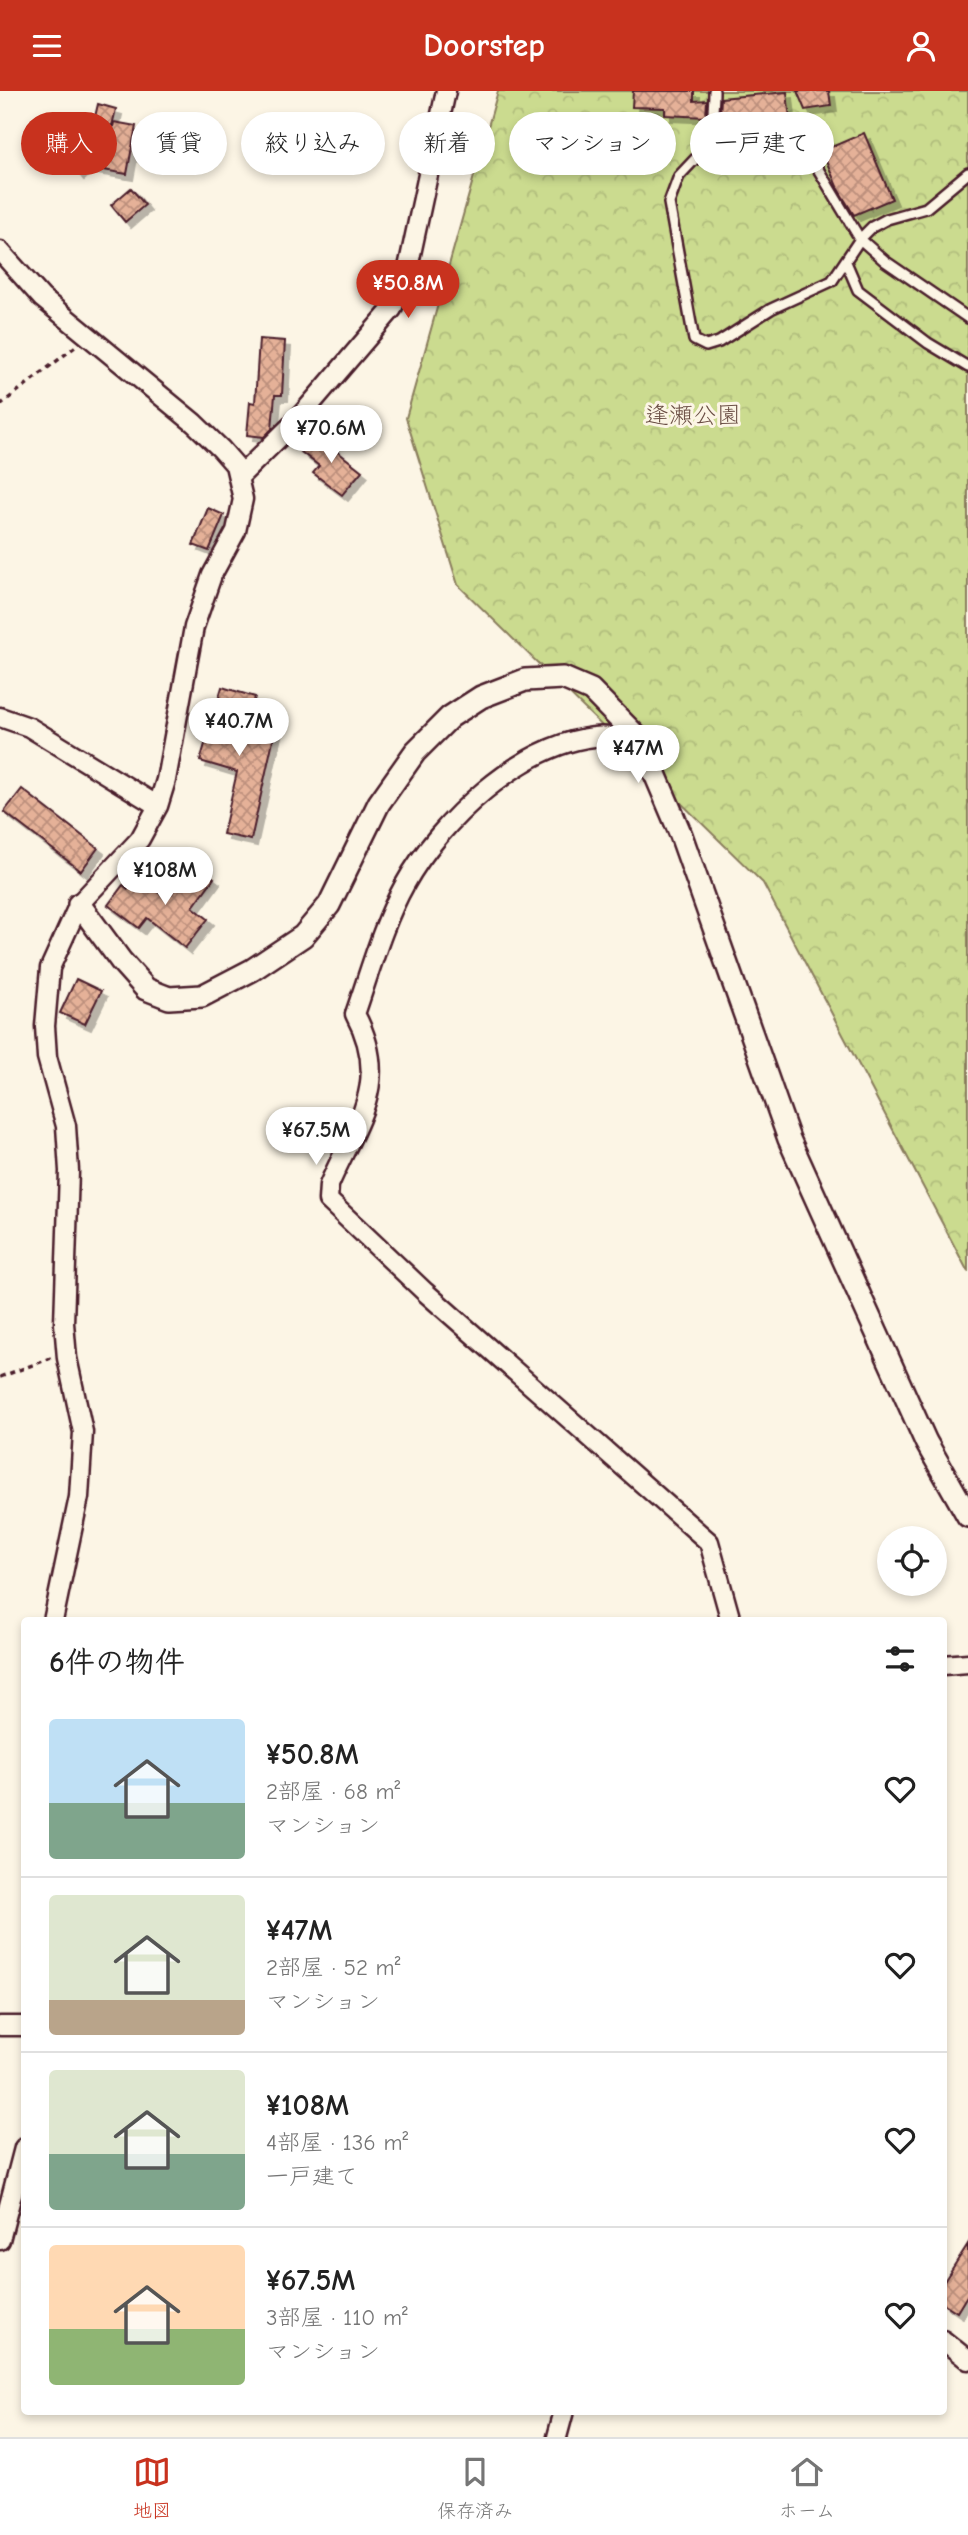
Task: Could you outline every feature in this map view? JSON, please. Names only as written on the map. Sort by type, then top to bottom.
[{"type":"street","points":[[239,477],[298,419],[392,309],[408,268],[446,91]]},
{"type":"street","points":[[0,251],[41,298],[194,423],[228,457],[239,477],[243,499],[240,519],[212,575],[194,627],[169,769],[158,806],[140,839],[79,904],[50,968],[45,1026],[47,1057],[68,1144],[64,1311],[67,1358],[83,1432],[82,1475],[54,1617]]},
{"type":"street","points":[[79,904],[93,926],[146,989],[169,998],[202,996],[251,970],[303,936],[330,905],[379,803],[415,752],[450,717],[481,697],[525,680],[563,678],[591,689],[641,741],[681,835],[789,1139],[926,1441],[968,1516]]},
{"type":"street","points":[[0,717],[29,727],[158,806]]},
{"type":"street","points":[[641,741],[594,737],[534,757],[469,804],[439,835],[405,884],[355,1014],[367,1035],[373,1075],[368,1100],[329,1185],[328,1200],[425,1291],[709,1542],[730,1617]]},
{"type":"street","points":[[947,1665],[968,1663]]},
{"type":"street","points":[[0,2026],[21,2026]]},
{"type":"street","points":[[0,2240],[21,2160]]},
{"type":"street","points":[[947,2343],[968,2360]]},
{"type":"street","points":[[557,2437],[563,2415]]},
{"type":"lane","points":[[714,91],[714,112]]},
{"type":"lane","points":[[690,164],[679,176],[669,203],[694,340],[706,346],[719,342],[771,309],[832,281],[860,239],[887,219],[926,208],[968,173]]},
{"type":"lane","points":[[822,175],[860,239],[895,269],[968,318]]},
{"type":"lane","points":[[846,262],[858,291],[928,344],[968,367]]},
{"type":"path","points":[[0,405],[89,336]]},
{"type":"path","points":[[0,1377],[47,1359],[67,1358]]},
{"type":"green space","name":"逢瀬公園","points":[[498,91],[968,91],[968,1272],[763,883],[458,585],[406,418],[474,175],[495,175],[495,112],[492,112]]},
{"type":"building","points":[[633,91],[694,91],[694,101],[707,100],[706,112],[690,112],[690,116],[665,112],[665,108],[632,107]]},
{"type":"building","points":[[797,91],[829,91],[831,106],[805,110]]},
{"type":"building","points":[[787,92],[789,112],[720,112],[721,98]]},
{"type":"building","points":[[98,104],[116,109],[115,112],[96,112]]},
{"type":"building","points":[[117,123],[131,125],[131,153],[127,174],[117,172]]},
{"type":"building","points":[[864,133],[892,199],[854,215],[832,175],[834,146]]},
{"type":"building","points":[[131,188],[145,205],[125,222],[111,205]]},
{"type":"building","points":[[259,339],[285,341],[282,395],[275,395],[272,429],[264,437],[247,435],[250,402],[255,403]]},
{"type":"building","points":[[315,434],[362,471],[342,495],[313,473],[319,466],[301,452]]},
{"type":"building","points":[[208,508],[224,515],[209,551],[193,545]]},
{"type":"building","points":[[222,687],[255,697],[247,725],[275,731],[251,840],[223,834],[237,772],[200,761]]},
{"type":"building","points":[[22,789],[98,848],[81,871],[4,812]]},
{"type":"building","points":[[203,870],[214,878],[193,907],[208,919],[185,948],[147,918],[139,928],[108,905],[123,885],[128,889],[134,878],[168,898],[187,872],[197,879]]},
{"type":"building","points":[[76,979],[101,991],[85,1024],[60,1013]]},
{"type":"building","points":[[968,2244],[968,2294],[957,2312],[947,2306],[947,2277]]}]
